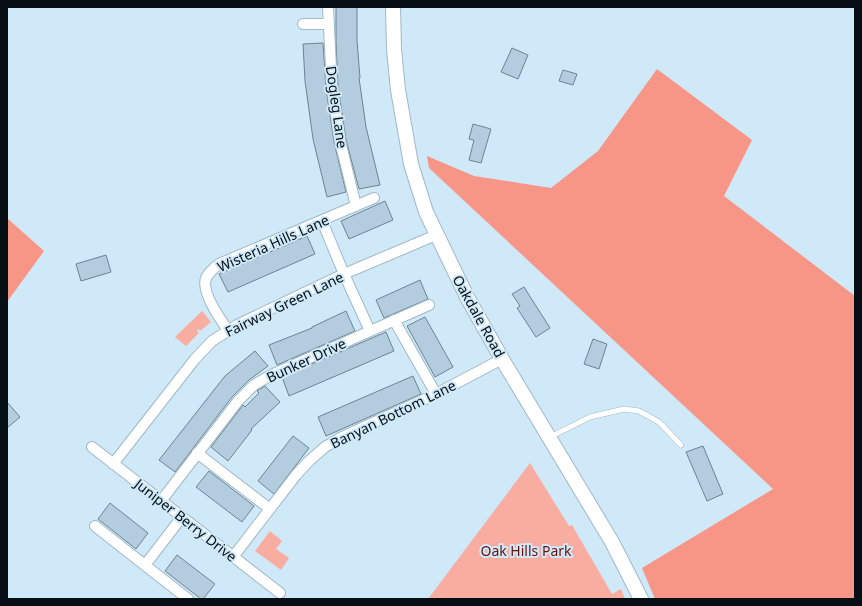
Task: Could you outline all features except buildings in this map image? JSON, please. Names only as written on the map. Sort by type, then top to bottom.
[{"type":"main road","name":"Oakdale Road","points":[[393,7],[394,49],[398,90],[411,164],[426,212],[467,297],[502,359],[612,542],[641,599]]},
{"type":"street","name":"Dogleg Lane","points":[[328,7],[332,88],[340,141],[356,206]]},
{"type":"street","points":[[303,24],[328,24]]},
{"type":"street","name":"Wisteria Hills Lane","points":[[228,330],[219,317],[205,287],[206,279],[210,271],[219,264],[374,198]]},
{"type":"street","points":[[322,221],[370,331]]},
{"type":"street","name":"Fairway Green Lane","points":[[113,464],[195,359],[212,341],[237,325],[344,274],[436,235]]},
{"type":"street","name":"Bunker Drive","points":[[161,501],[238,401],[254,385],[271,375],[429,305]]},
{"type":"street","points":[[394,320],[436,394]]},
{"type":"street","name":"Banyan Bottom Lane","points":[[233,557],[296,475],[308,461],[325,447],[340,438],[436,394],[502,359]]},
{"type":"street","name":"Juniper Berry Drive","points":[[92,447],[280,593]]},
{"type":"street","points":[[197,453],[270,510]]},
{"type":"street","points":[[145,565],[182,517]]},
{"type":"street","points":[[95,526],[188,599]]},
{"type":"lane","points":[[549,437],[590,417],[624,409],[639,411],[659,422],[682,445]]},
{"type":"green space","points":[[202,311],[211,322],[200,331],[198,329],[197,331],[199,333],[186,346],[175,337]]},
{"type":"green space","name":"Oak Hills Park","points":[[530,463],[569,526],[572,525],[612,594],[621,589],[625,599],[428,599]]},
{"type":"green space","points":[[270,531],[282,541],[276,549],[289,558],[281,570],[255,551]]},
{"type":"shaded area","points":[[657,69],[752,140],[724,196],[855,296],[855,599],[655,599],[642,568],[773,489],[429,168],[427,156],[474,176],[551,188],[598,151]]},
{"type":"shaded area","points":[[7,218],[44,251],[7,302]]}]
